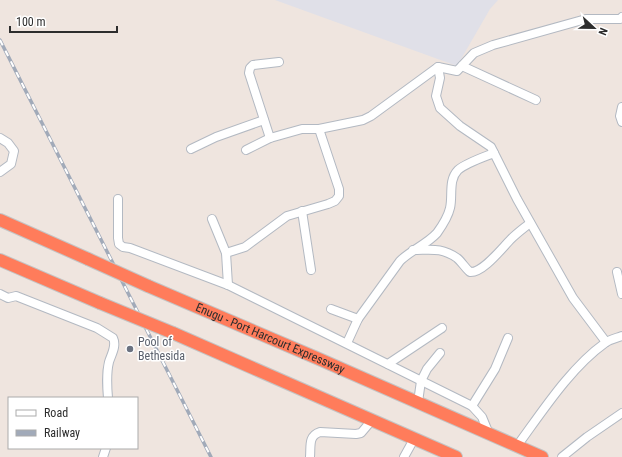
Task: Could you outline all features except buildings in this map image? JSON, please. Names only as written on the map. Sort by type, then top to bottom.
[{"type":"highway","name":"Enugu - Port Harcourt Expressway","points":[[0,220],[542,457]]},
{"type":"highway","points":[[0,260],[173,333],[456,457]]},
{"type":"street","points":[[246,150],[270,138],[302,129],[319,129],[363,120],[371,116],[438,67],[457,71],[474,53],[494,45],[586,19],[620,19],[622,17]]},
{"type":"street","points":[[270,138],[249,73],[250,68],[253,66],[279,62]]},
{"type":"street","points":[[462,66],[536,100]]},
{"type":"street","points":[[438,67],[440,78],[436,96],[440,108],[460,126],[486,142],[494,152],[530,223],[573,298],[606,342]]},
{"type":"street","points":[[622,107],[620,116],[622,122]]},
{"type":"street","points":[[191,149],[216,137],[264,120]]},
{"type":"street","points":[[226,253],[245,247],[288,216],[328,204],[335,201],[340,196],[319,129]]},
{"type":"street","points":[[0,138],[8,143],[14,151],[11,164],[0,172]]},
{"type":"street","points":[[347,343],[358,319],[400,261],[437,233],[449,210],[454,175],[463,167],[494,152]]},
{"type":"street","points":[[118,199],[118,238],[119,244],[123,247],[130,248],[228,285],[472,406],[482,417],[488,434]]},
{"type":"street","points":[[302,211],[311,270]]},
{"type":"street","points":[[212,219],[226,253],[228,285]]},
{"type":"street","points":[[413,250],[441,250],[456,258],[470,272],[474,272],[494,257],[511,238],[530,223]]},
{"type":"street","points":[[618,272],[622,294]]},
{"type":"street","points":[[0,294],[8,298],[15,296],[24,299],[97,328],[113,338],[115,344],[109,362],[106,380],[108,397]]},
{"type":"street","points":[[331,309],[358,319]]},
{"type":"street","points":[[388,364],[442,328]]},
{"type":"street","points":[[517,446],[549,402],[580,364],[606,342],[622,336]]},
{"type":"street","points":[[472,406],[495,369],[508,338]]},
{"type":"street","points":[[418,402],[421,381],[427,369],[440,353]]},
{"type":"street","points":[[562,457],[587,437],[622,413]]},
{"type":"street","points":[[310,457],[311,441],[315,434],[320,432],[361,433],[372,420]]},
{"type":"street","points":[[404,457],[414,438]]},
{"type":"shaded area","points":[[275,0],[498,0],[490,9],[457,66]]},
{"type":"railway","points":[[0,40],[211,457]]},
{"type":"place","name":"Pool of Bethesida","points":[[130,349]]}]
